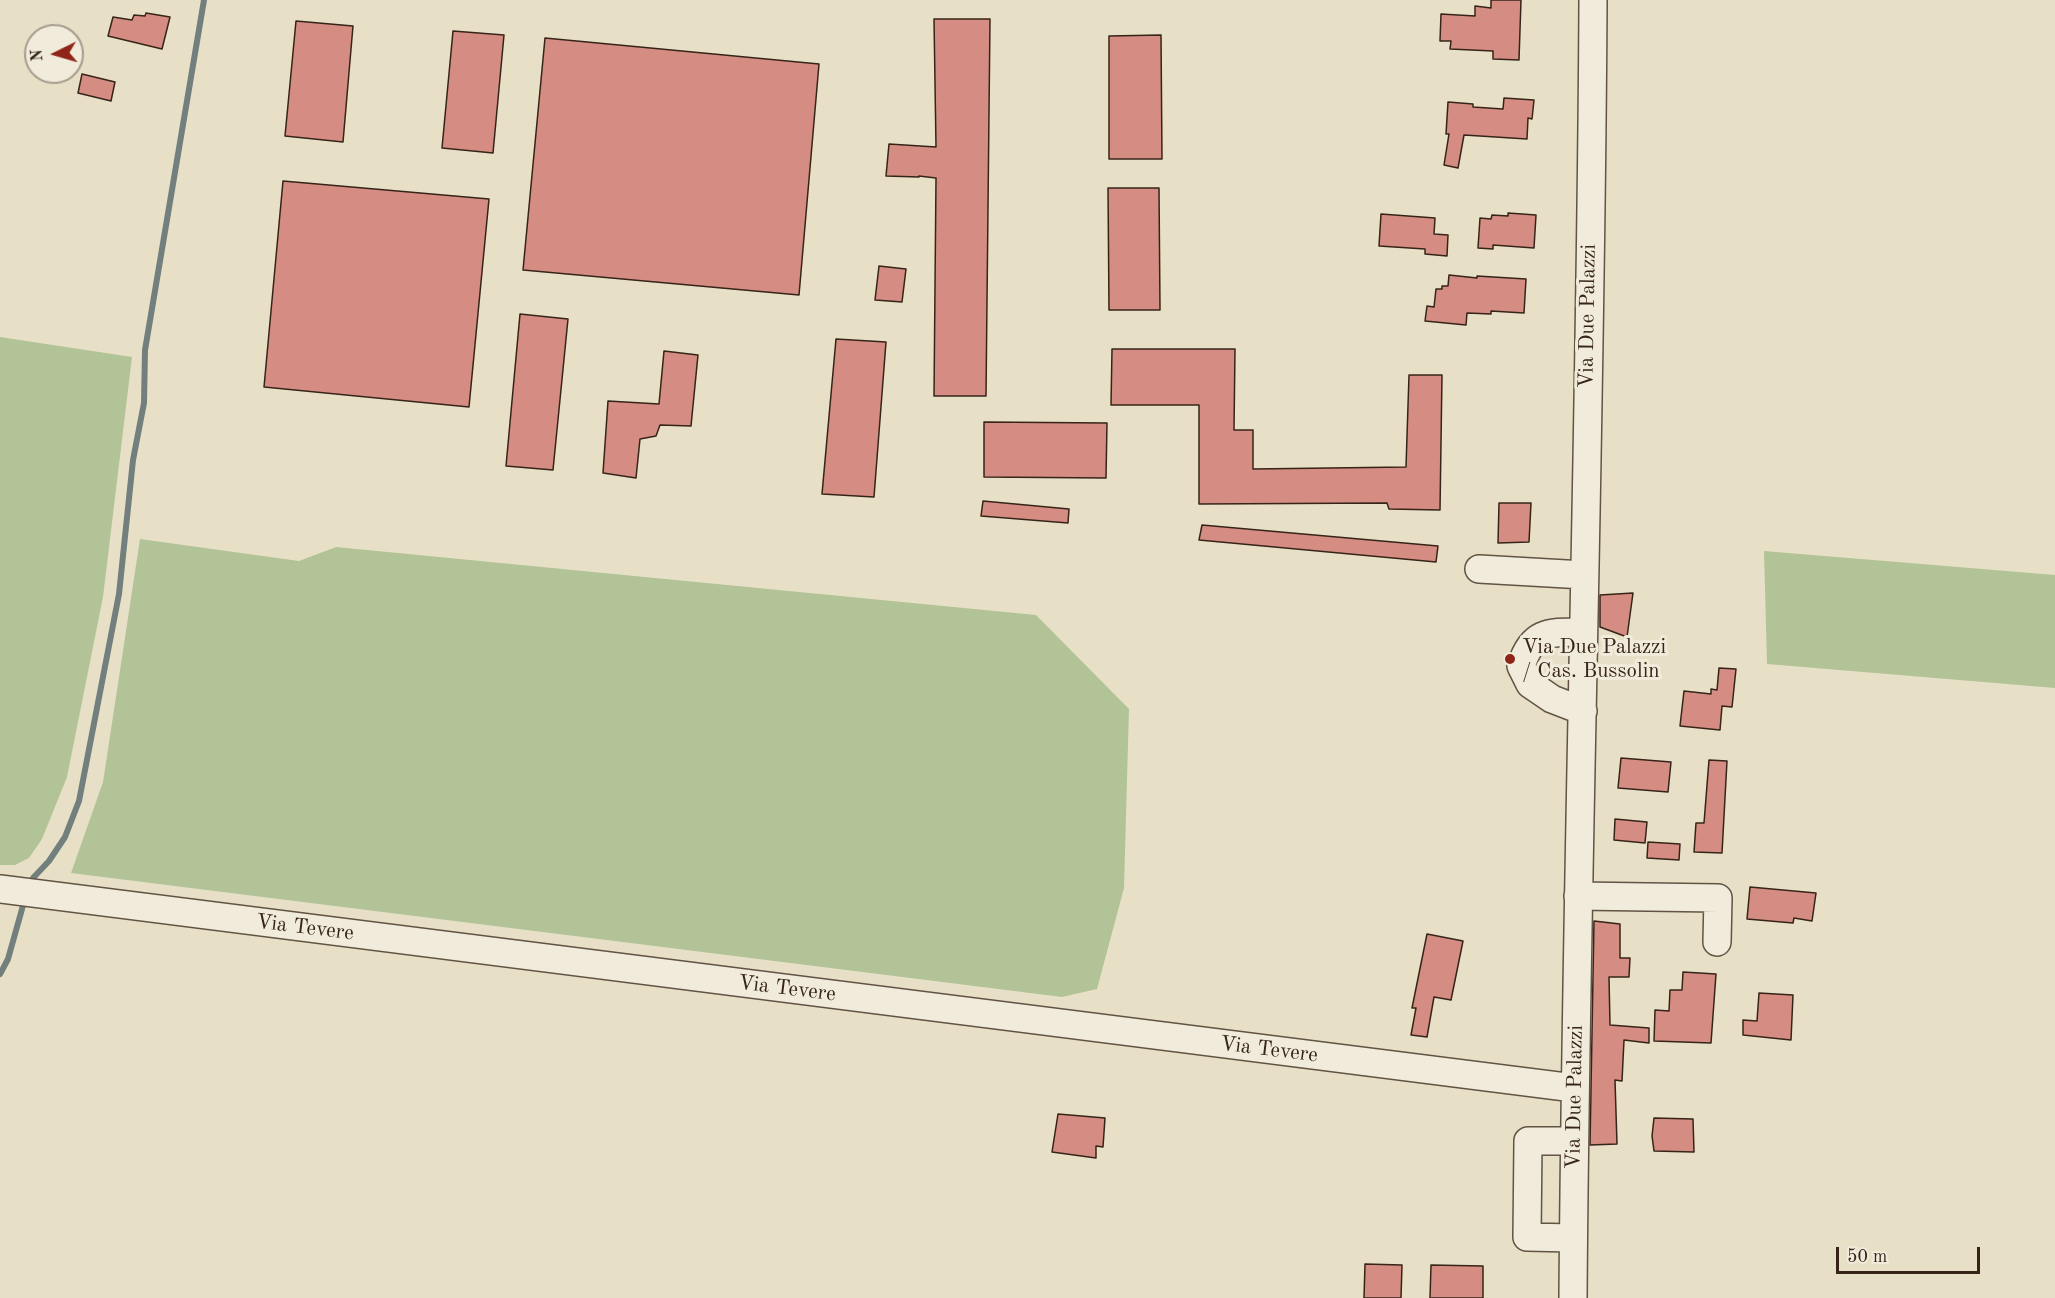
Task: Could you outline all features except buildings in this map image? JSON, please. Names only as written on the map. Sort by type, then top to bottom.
[{"type":"street","name":"Via Due Palazzi","points":[[1573,1298],[1574,1088],[1583,711],[1593,0]]},
{"type":"street","points":[[1479,569],[1584,575]]},
{"type":"street","points":[[1583,632],[1548,633],[1536,638],[1526,650],[1521,666],[1530,684],[1552,699],[1583,711]]},
{"type":"street","name":"Via Tevere","points":[[0,889],[1574,1088]]},
{"type":"street","points":[[1578,896],[1718,898],[1717,942]]},
{"type":"street","points":[[1573,1238],[1527,1237],[1528,1141],[1574,1141]]},
{"type":"green space","points":[[0,337],[132,357],[103,597],[67,777],[42,839],[29,858],[15,865],[0,865]]},
{"type":"green space","points":[[140,539],[299,561],[336,547],[1036,615],[1129,709],[1124,888],[1097,989],[1062,997],[71,873],[103,782]]},
{"type":"green space","points":[[1764,551],[2055,575],[2055,688],[1767,664]]},
{"type":"waterway","points":[[30,886],[33,878],[49,861],[65,837],[79,801],[119,594],[133,460],[144,403],[145,350],[204,0]]},
{"type":"waterway","points":[[0,974],[8,959],[24,902]]},
{"type":"place","name":"Via Due Palazzi / Cas. Bussolin","points":[[1510,659]]}]
